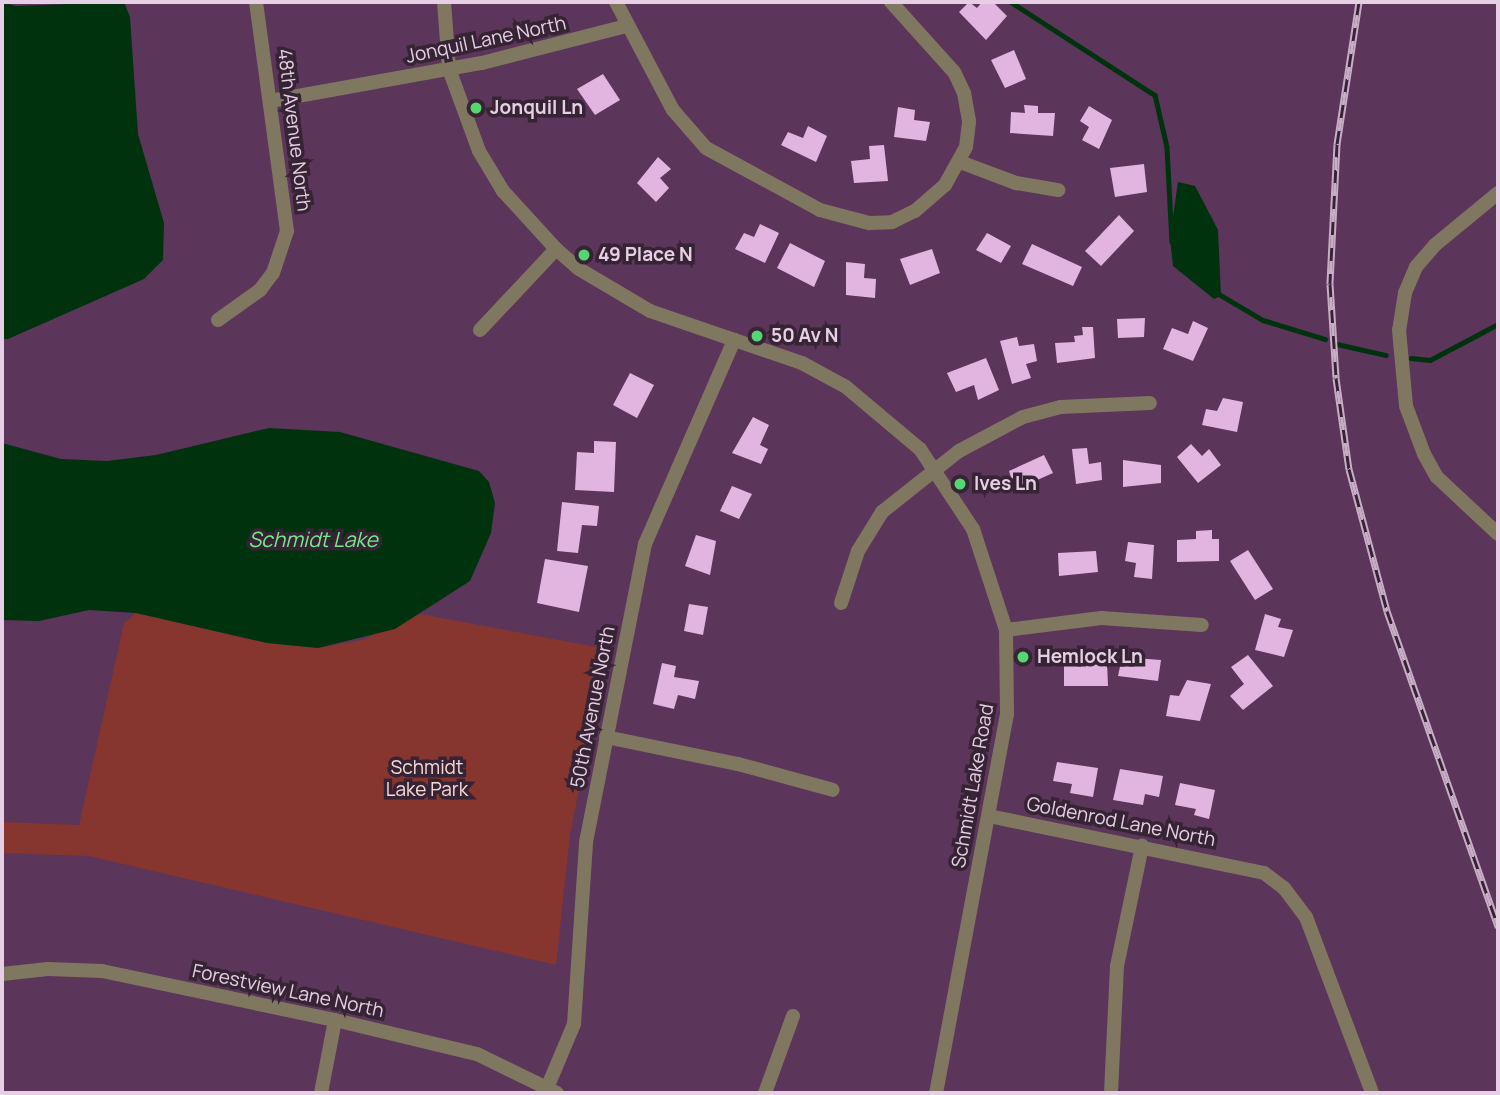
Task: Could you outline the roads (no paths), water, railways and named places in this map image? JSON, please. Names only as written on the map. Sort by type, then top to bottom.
[{"type":"street","name":"48th Avenue North","points":[[218,320],[260,290],[282,253],[286,209],[256,2]]},
{"type":"street","name":"Schmidt Lake Road","points":[[444,2],[449,69],[479,151],[503,191],[556,249],[579,269],[650,311],[802,363],[846,387],[886,416],[936,471],[974,529],[1006,630],[1007,713],[936,1093]]},
{"type":"street","points":[[617,2],[626,26],[673,110],[706,148],[820,210],[846,220],[892,222],[931,200],[960,162],[970,121],[964,93],[941,52],[891,2]]},
{"type":"street","name":"Jonquil Lane North","points":[[270,101],[559,46],[626,26]]},
{"type":"street","points":[[960,162],[1016,183],[1058,190]]},
{"type":"street","points":[[1498,193],[1435,245],[1416,267],[1405,293],[1399,330],[1406,406],[1424,454],[1437,477],[1498,534]]},
{"type":"street","points":[[480,330],[556,249]]},
{"type":"street","name":"50th Avenue North","points":[[550,1091],[574,1024],[581,883],[606,737],[645,544],[734,340]]},
{"type":"street","points":[[841,603],[858,551],[882,512],[959,451],[1023,417],[1081,405],[1150,403]]},
{"type":"street","points":[[1006,630],[1101,618],[1202,625]]},
{"type":"street","points":[[606,737],[726,761],[832,790]]},
{"type":"street","name":"Goldenrod Lane North","points":[[989,816],[1264,873],[1284,888],[1306,917],[1372,1093]]},
{"type":"street","points":[[1111,1093],[1117,966],[1142,846]]},
{"type":"street","name":"Forestview Lane North","points":[[2,974],[48,969],[102,971],[335,1020],[477,1054],[550,1091]]},
{"type":"street","points":[[765,1093],[793,1016]]},
{"type":"street","points":[[321,1093],[335,1020]]},
{"type":"water","points":[[2,2],[16,6],[124,2],[130,17],[138,134],[164,223],[163,260],[144,279],[8,339],[2,339]]},
{"type":"water","points":[[1178,182],[1195,186],[1218,230],[1221,296],[1214,299],[1173,266],[1170,238]]},
{"type":"water","name":"Schmidt Lake","points":[[269,428],[340,432],[479,471],[489,482],[495,503],[491,533],[470,581],[395,629],[318,648],[267,643],[136,613],[89,610],[39,621],[2,620],[2,443],[61,459],[107,461],[156,455]]},
{"type":"waterway","points":[[1011,2],[1155,95],[1167,147],[1172,242]]},
{"type":"waterway","points":[[1217,293],[1263,320],[1325,339]]},
{"type":"waterway","points":[[1411,358],[1430,360],[1498,324]]},
{"type":"waterway","points":[[1337,344],[1386,355]]},
{"type":"railway","points":[[1359,2],[1337,144],[1330,284],[1336,378],[1349,469],[1387,611],[1498,927]]},
{"type":"place","name":"Jonquil Ln","points":[[476,108]]},
{"type":"place","name":"49 Place N","points":[[584,255]]},
{"type":"place","name":"50 Av N","points":[[757,336]]},
{"type":"place","name":"Ives Ln","points":[[960,484]]},
{"type":"place","name":"Hemlock Ln","points":[[1023,657]]},
{"type":"park label","name":"Schmidt Lake Park","points":[[427,779]]}]
